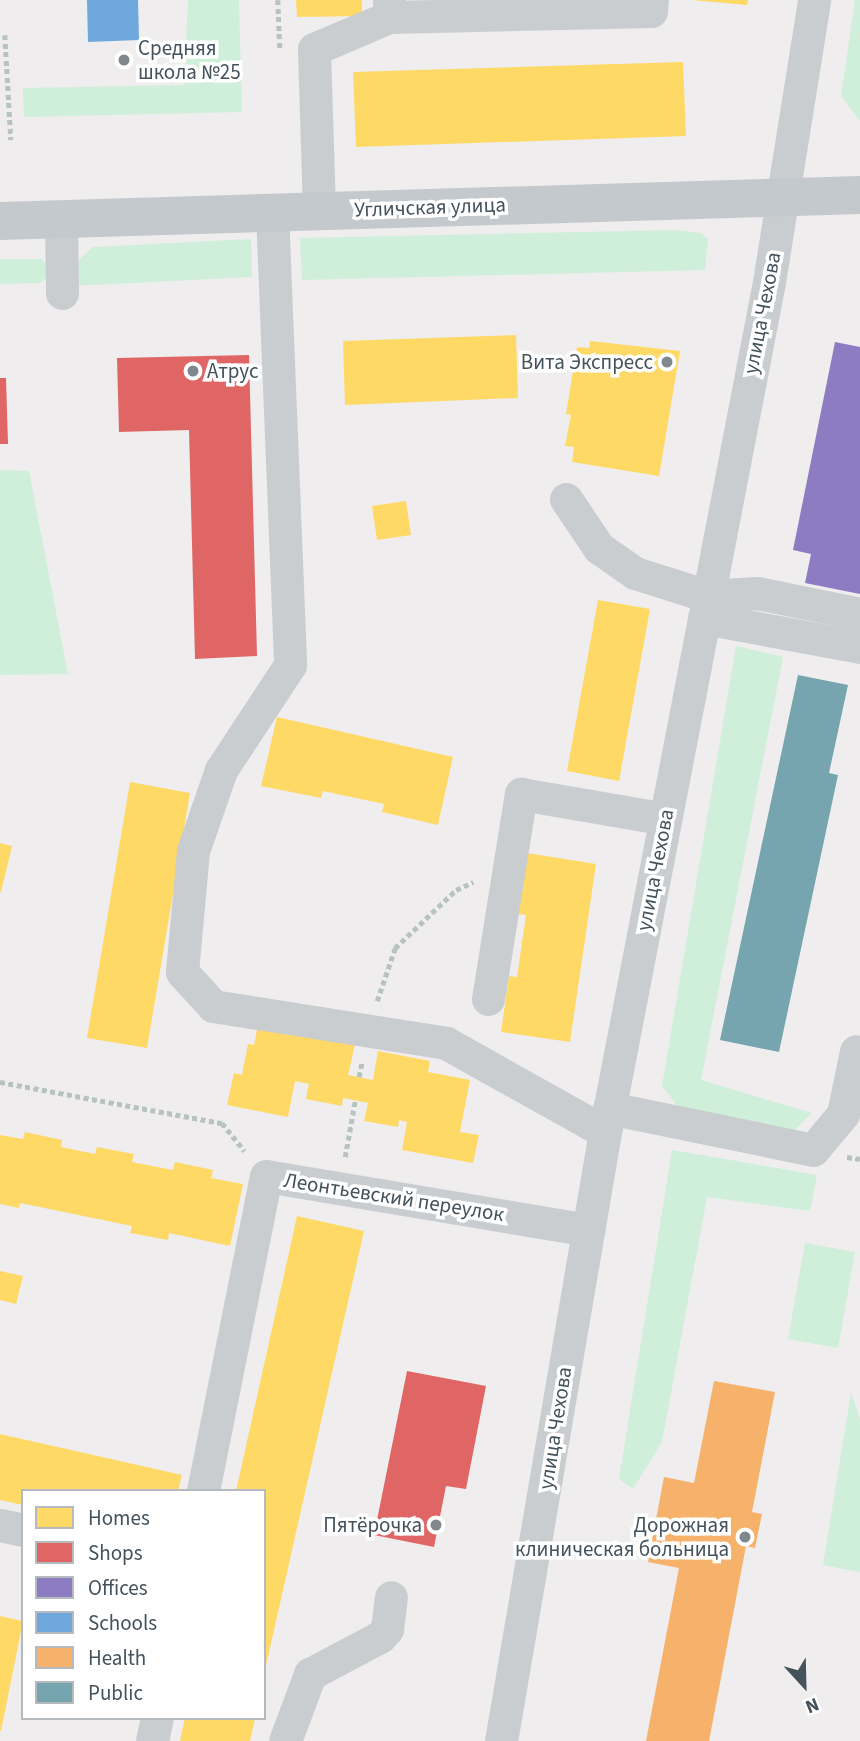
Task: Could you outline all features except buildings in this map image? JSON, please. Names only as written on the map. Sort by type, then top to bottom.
[{"type":"main road","name":"Угличская улица","points":[[0,221],[860,195]]},
{"type":"street","points":[[318,210],[314,48],[389,8],[651,11],[652,0]]},
{"type":"street","name":"улица Чехова","points":[[501,1741],[607,1120],[783,197],[814,0]]},
{"type":"street","points":[[272,212],[290,665],[221,770],[193,852],[182,972],[213,1006],[446,1042],[607,1120],[813,1150],[844,1114],[856,1051]]},
{"type":"street","points":[[61,219],[62,293]]},
{"type":"street","points":[[566,499],[599,548],[626,566],[706,607],[860,647]]},
{"type":"street","points":[[706,607],[757,593],[860,614]]},
{"type":"street","points":[[488,999],[521,794],[665,818]]},
{"type":"street","name":"Леонтьевский переулок","points":[[203,1489],[266,1177],[589,1230]]},
{"type":"street","points":[[0,1525],[21,1530]]},
{"type":"street","points":[[285,1741],[310,1674],[380,1637],[387,1629],[391,1597]]},
{"type":"street","points":[[152,1741],[157,1720]]},
{"type":"path","points":[[5,35],[11,140]]},
{"type":"path","points":[[367,1030],[395,948],[456,890],[511,864]]},
{"type":"path","points":[[0,1082],[222,1123],[266,1177]]},
{"type":"path","points":[[340,1189],[355,1101]]},
{"type":"green space","points":[[188,0],[239,0],[242,112],[24,117],[23,88],[184,85]]},
{"type":"green space","points":[[855,0],[860,0],[860,121],[841,96]]},
{"type":"green space","points":[[677,230],[700,233],[708,239],[705,270],[302,280],[300,238]]},
{"type":"green space","points":[[251,239],[252,277],[72,286],[74,264],[93,247]]},
{"type":"green space","points":[[0,259],[42,259],[47,265],[46,278],[40,283],[0,284]]},
{"type":"green space","points":[[0,470],[29,471],[68,674],[0,675]]},
{"type":"green space","points":[[736,646],[783,657],[701,1080],[812,1113],[787,1137],[687,1119],[662,1086]]},
{"type":"green space","points":[[672,1150],[817,1175],[810,1211],[707,1197],[662,1442],[633,1489],[619,1479]]},
{"type":"green space","points":[[805,1243],[855,1252],[838,1348],[788,1339]]},
{"type":"green space","points":[[851,1393],[860,1419],[860,1572],[823,1565]]},
{"type":"place","name":"Средняя школа №25","points":[[124,60]]},
{"type":"place","name":"Вита Экспресс","points":[[667,362]]},
{"type":"place","name":"Атрус","points":[[193,371]]},
{"type":"place","name":"Пятёрочка","points":[[436,1525]]},
{"type":"place","name":"Дорожная клиническая больница","points":[[745,1537]]}]
